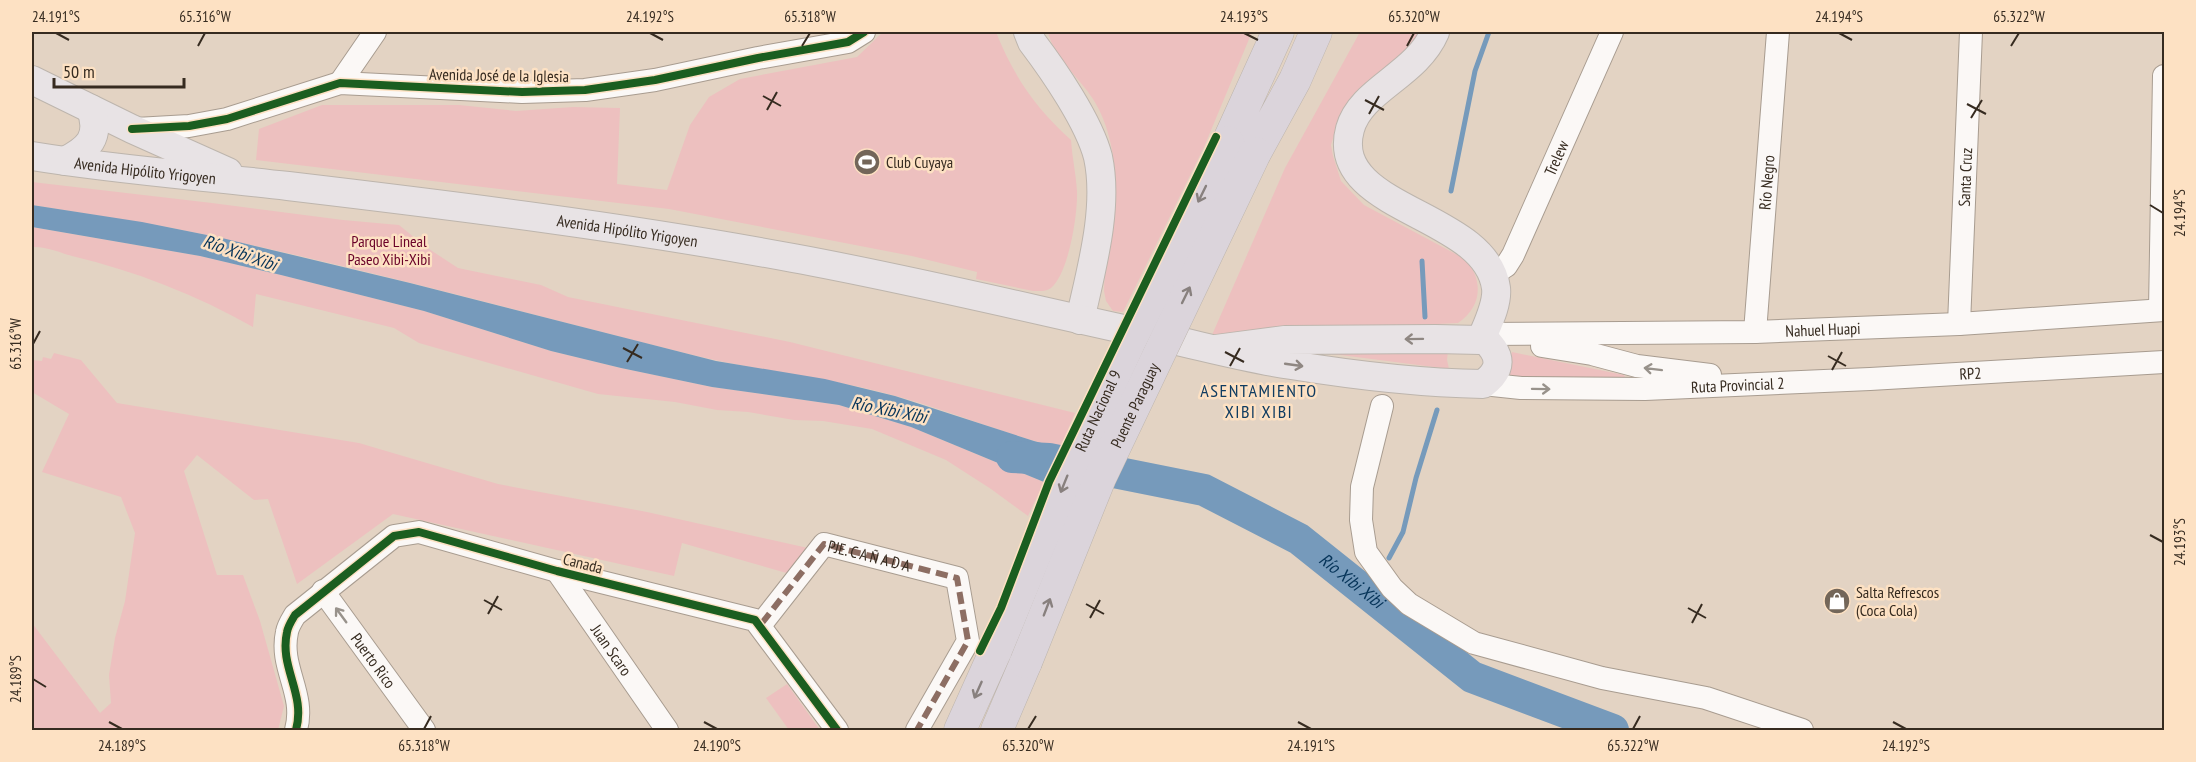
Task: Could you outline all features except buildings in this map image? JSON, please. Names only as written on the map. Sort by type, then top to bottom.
[{"type":"highway","points":[[1245,101],[1256,53],[1265,32]]},
{"type":"highway","name":"Ruta Nacional 9","points":[[1249,144],[1245,101],[1278,32]]},
{"type":"highway","name":"Ruta Nacional 9","points":[[960,730],[996,650],[1068,475],[1129,343],[1249,144],[1295,80],[1316,32]]},
{"type":"highway","points":[[1249,144],[1307,87],[1336,32]]},
{"type":"highway","name":"Puente Paraguay","points":[[1026,662],[1100,478],[1160,348],[1249,144]]},
{"type":"highway","points":[[996,730],[1026,662]]},
{"type":"highway","points":[[1019,730],[1026,702],[1026,662]]},
{"type":"main road","points":[[1028,32],[1089,132],[1099,166],[1101,193],[1097,230],[1080,320]]},
{"type":"main road","points":[[1435,32],[1422,54],[1411,66],[1358,111],[1349,132],[1348,150],[1352,164],[1370,186],[1445,229],[1466,244],[1480,256],[1492,275],[1496,290],[1493,308],[1481,339],[1464,343],[1457,350],[1454,358],[1454,367],[1458,375],[1477,384]]},
{"type":"main road","name":"Avenida José de la Iglesia","points":[[32,80],[132,129]]},
{"type":"main road","points":[[64,162],[89,145],[95,128],[91,109]]},
{"type":"main road","points":[[132,129],[253,182]]},
{"type":"main road","name":"Avenida Hipólito Yrigoyen","points":[[32,156],[134,171],[253,182],[514,213],[650,233],[887,276],[1216,349]]},
{"type":"main road","name":"Ruta Provincial 2","points":[[1216,349],[1285,340],[1481,339]]},
{"type":"main road","name":"Ruta Provincial 2","points":[[1216,349],[1290,365],[1477,384]]},
{"type":"street","points":[[340,83],[375,32]]},
{"type":"street","name":"Avenida José de la Iglesia","points":[[132,129],[189,126],[227,119],[340,83],[522,92],[585,90],[655,80],[848,42],[864,32]]},
{"type":"street","name":"Trelew","points":[[1492,275],[1506,266],[1513,255],[1612,32]]},
{"type":"street","name":"Río Negro","points":[[1755,332],[1778,32]]},
{"type":"street","name":"Santa Cruz","points":[[1959,324],[1971,32]]},
{"type":"street","points":[[2162,310],[2164,76]]},
{"type":"street","points":[[134,171],[168,166],[191,156],[227,119]]},
{"type":"street","name":"Nahuel Huapi","points":[[1481,339],[1959,324],[2162,310]]},
{"type":"street","name":"Ruta Provincial 2","points":[[1481,339],[1564,349],[1637,366],[1774,382]]},
{"type":"street","name":"RP2","points":[[1774,382],[1882,379],[2164,362]]},
{"type":"street","name":"Ruta Provincial 2","points":[[1477,384],[1521,388],[1645,389],[1774,382]]},
{"type":"street","points":[[1382,406],[1362,487],[1361,520],[1364,542],[1366,552],[1392,588],[1409,604],[1474,643],[1602,678],[1706,698],[1802,730]]},
{"type":"street","name":"Canada","points":[[296,730],[300,719],[298,698],[286,659],[287,632],[295,615],[394,536],[419,532],[557,571],[755,620],[837,730]]},
{"type":"street","name":"PJE. C A Ñ A D A","points":[[824,544],[957,578],[968,641],[916,730],[965,641],[954,581],[825,547],[764,624],[762,623],[824,544]]},
{"type":"street","name":"Juan Scaro","points":[[557,571],[667,730]]},
{"type":"street","name":"Puerto Rico","points":[[323,591],[424,730]]},
{"type":"green space","name":"Club Cuyaya","points":[[883,32],[996,32],[1010,63],[1036,103],[1071,140],[1077,191],[1076,213],[1063,270],[1051,288],[1045,291],[1033,291],[976,279],[977,272],[912,256],[669,209],[256,160],[259,129],[322,105],[459,105],[516,111],[573,107],[620,108],[617,184],[667,190],[690,125],[709,97],[740,79],[857,57]]},
{"type":"green space","points":[[1048,32],[1252,32],[1204,147],[1123,312],[1113,311],[1106,301],[1104,291],[1116,196],[1114,162],[1107,129],[1093,99],[1061,59]]},
{"type":"green space","points":[[1360,32],[1426,32],[1338,122],[1331,145],[1341,181],[1364,205],[1465,259],[1475,276],[1478,293],[1476,301],[1466,317],[1458,323],[1212,335],[1285,168]]},
{"type":"green space","name":"Parque Lineal Paseo Xibi-Xibi","points":[[32,182],[399,225],[426,247],[458,268],[541,285],[568,297],[790,342],[1075,413],[1060,448],[913,401],[867,389],[689,354],[279,251],[150,224],[32,205]]},
{"type":"green space","name":"Parque Lineal Paseo Xibi-Xibi","points":[[32,227],[200,256],[281,275],[424,311],[551,351],[621,368],[712,387],[839,405],[911,427],[1044,482],[1028,516],[946,460],[872,429],[823,421],[794,420],[748,412],[717,410],[675,402],[598,394],[419,343],[394,328],[256,294],[253,327],[188,294],[142,277],[42,247],[32,247]]},
{"type":"green space","points":[[1448,351],[1449,369],[1333,354]]},
{"type":"green space","points":[[1512,352],[1625,377],[1624,379],[1499,376]]},
{"type":"green space","points":[[54,353],[81,360],[117,403],[359,443],[498,484],[647,512],[817,550],[797,576],[682,543],[674,576],[393,514],[297,584],[268,499],[254,500],[197,455],[184,471],[217,575],[243,575],[260,621],[284,706],[278,730],[32,730],[32,623],[100,713],[111,703],[109,675],[115,638],[125,601],[135,533],[121,497],[42,472],[69,414],[32,392],[32,360],[42,361],[43,357],[51,359]]},
{"type":"green space","points":[[787,684],[820,730],[789,730],[766,698]]},
{"type":"water","points":[[32,205],[142,222],[222,238],[716,361],[825,379],[895,396],[1060,448],[1044,482],[911,427],[839,405],[712,387],[621,368],[551,351],[424,311],[281,275],[200,256],[32,227]]},
{"type":"waterway","points":[[1451,191],[1475,71],[1489,32]]},
{"type":"waterway","points":[[1422,261],[1425,317]]},
{"type":"waterway","points":[[1389,558],[1403,532],[1416,478],[1437,410]]},
{"type":"waterway","name":"Río Xibi Xibi","points":[[1012,457],[1049,459],[1204,490],[1299,539],[1472,677],[1613,730]]},
{"type":"waterway","points":[[1362,589],[1373,581]]},
{"type":"marked path","points":[[762,623],[824,544],[957,578],[968,641],[917,730]]},
{"type":"cycle path","points":[[132,129],[189,126],[227,119],[340,83],[522,92],[585,90],[655,80],[848,42],[864,32]]},
{"type":"cycle path","points":[[980,651],[1001,608],[1049,482],[1216,137]]},
{"type":"cycle path","points":[[296,730],[298,704],[286,657],[290,623],[295,615],[394,536],[419,532],[557,571],[755,620],[837,730]]},
{"type":"place","name":"Club Cuyaya","points":[[867,162]]},
{"type":"place","name":"Salta Refrescos (Coca Cola)","points":[[1837,601]]},
{"type":"district","name":"ASENTAMIENTO XIBI XIBI","points":[[1259,401]]}]
